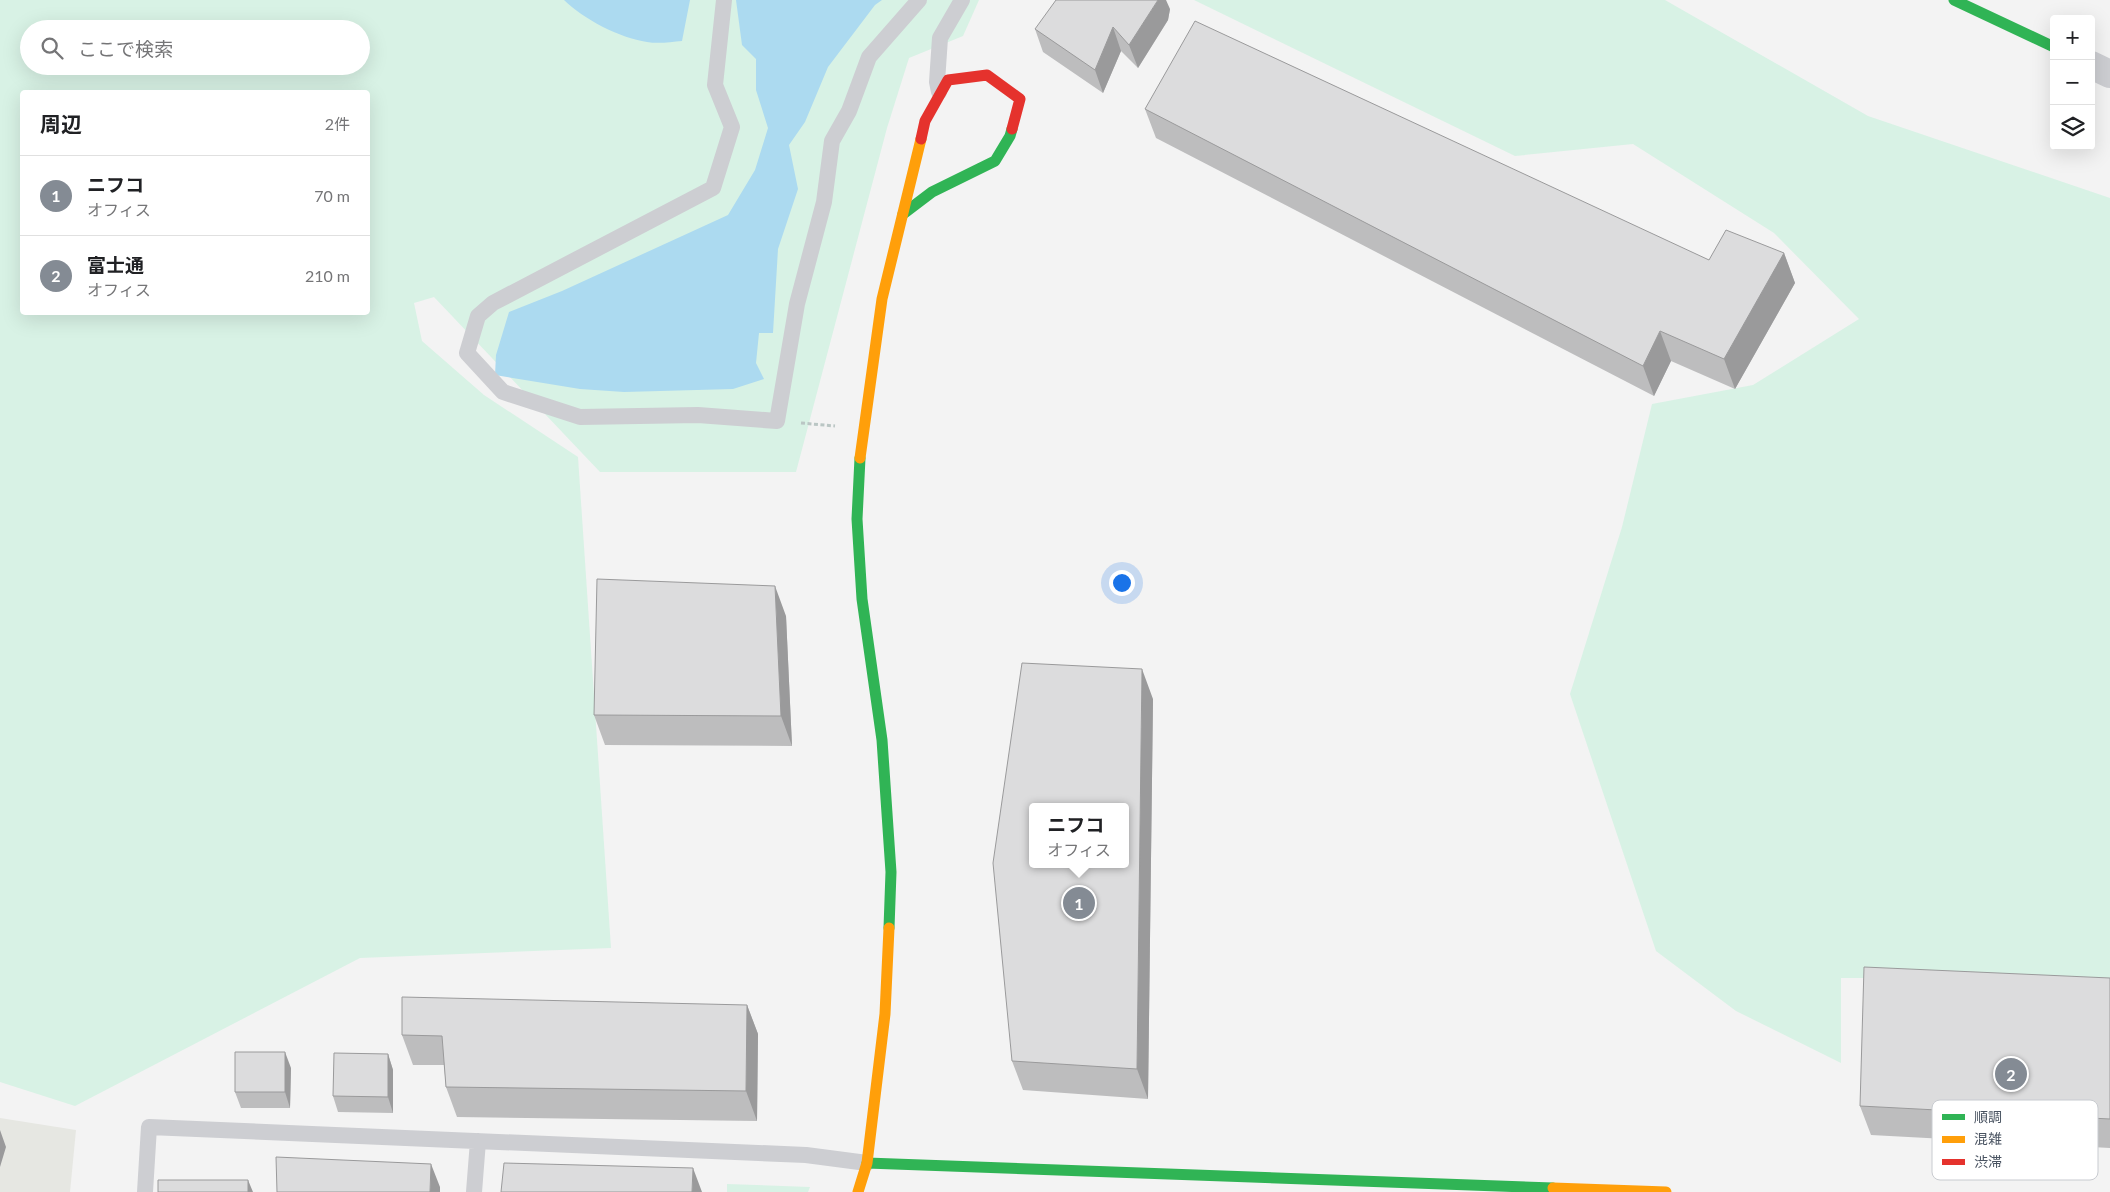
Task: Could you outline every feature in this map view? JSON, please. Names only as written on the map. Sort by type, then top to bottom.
[{"type":"street","points":[[1970,4],[2050,45]]},
{"type":"street","points":[[2095,67],[2110,74]]},
{"type":"street","points":[[858,1192],[867,1163],[885,1014],[891,872],[882,740],[862,599],[857,519],[863,428],[882,299],[925,121],[948,80],[987,75],[1020,99],[1010,136],[995,161],[932,192],[903,214]]},
{"type":"street","points":[[867,1163],[1666,1192]]},
{"type":"lane","points":[[724,0],[715,85],[732,127],[713,188],[493,303],[478,316],[467,353],[503,392],[580,416],[698,415],[777,422],[797,304],[824,202],[832,141],[849,111],[869,57],[919,0]]},
{"type":"lane","points":[[940,94],[937,82],[940,38],[962,0]]},
{"type":"lane","points":[[145,1192],[149,1127],[806,1155],[867,1163]]},
{"type":"lane","points":[[474,1192],[478,1141]]},
{"type":"path","points":[[777,422],[863,428]]},
{"type":"shaded area","points":[[0,1118],[76,1130],[70,1192],[0,1192]]},
{"type":"green space","points":[[0,0],[979,0],[963,36],[909,58],[887,128],[796,472],[600,472],[434,297],[414,303],[422,341],[484,395],[578,457],[611,948],[360,958],[75,1106],[0,1082]]},
{"type":"green space","points":[[1194,0],[1665,0],[1868,116],[2110,198],[2110,978],[1841,978],[1841,1063],[1736,1011],[1656,951],[1570,694],[1622,527],[1652,404],[1753,385],[1859,319],[1774,233],[1633,144],[1515,156]]},
{"type":"green space","points":[[727,1184],[810,1187],[808,1192],[727,1192]]},
{"type":"water","points":[[564,0],[690,0],[682,41],[656,43],[636,40],[602,27],[581,14]]},
{"type":"water","points":[[736,0],[882,0],[875,5],[828,67],[805,122],[789,145],[798,189],[778,249],[773,333],[759,333],[756,363],[764,379],[733,389],[624,392],[580,389],[495,375],[496,355],[509,312],[562,291],[728,215],[755,170],[768,128],[756,90],[756,59],[742,45]]},
{"type":"building","points":[[1056,0],[1158,0],[1129,45],[1113,27],[1095,70],[1035,29]]},
{"type":"building","points":[[1195,21],[1709,260],[1726,230],[1784,253],[1724,359],[1660,331],[1643,366],[1145,109]]},
{"type":"building","points":[[597,579],[775,586],[781,716],[594,715]]},
{"type":"building","points":[[1022,663],[1142,669],[1137,1069],[1012,1061],[993,863]]},
{"type":"building","points":[[1864,967],[2110,978],[2110,1119],[2098,1118],[2098,1100],[1932,1100],[1932,1110],[1860,1106]]},
{"type":"building","points":[[402,997],[747,1005],[746,1091],[446,1087],[442,1036],[402,1035]]},
{"type":"building","points":[[235,1052],[285,1052],[285,1092],[235,1092]]},
{"type":"building","points":[[334,1053],[388,1054],[388,1097],[333,1096]]},
{"type":"building","points":[[276,1157],[431,1164],[430,1192],[277,1192]]},
{"type":"building","points":[[504,1163],[693,1168],[692,1192],[501,1192]]},
{"type":"building","points":[[158,1180],[248,1180],[248,1192],[158,1192]]},
{"type":"traffic: fast","points":[[1954,0],[2050,45]]},
{"type":"traffic: fast","points":[[903,214],[932,192],[995,161],[1010,136],[1012,129]]},
{"type":"traffic: fast","points":[[860,458],[857,519],[862,599],[882,740],[891,872],[889,928]]},
{"type":"traffic: fast","points":[[867,1163],[1553,1188]]},
{"type":"traffic: slow","points":[[860,458],[882,299],[921,139]]},
{"type":"traffic: slow","points":[[858,1192],[867,1163],[885,1014],[889,928]]},
{"type":"traffic: slow","points":[[1553,1188],[1666,1192]]},
{"type":"traffic: jam","points":[[921,139],[925,121],[948,80],[987,75],[1020,99],[1012,129]]},
{"type":"place","name":"ニフコ","points":[[1079,903]]},
{"type":"place","name":"富士通","points":[[2011,1074]]}]
